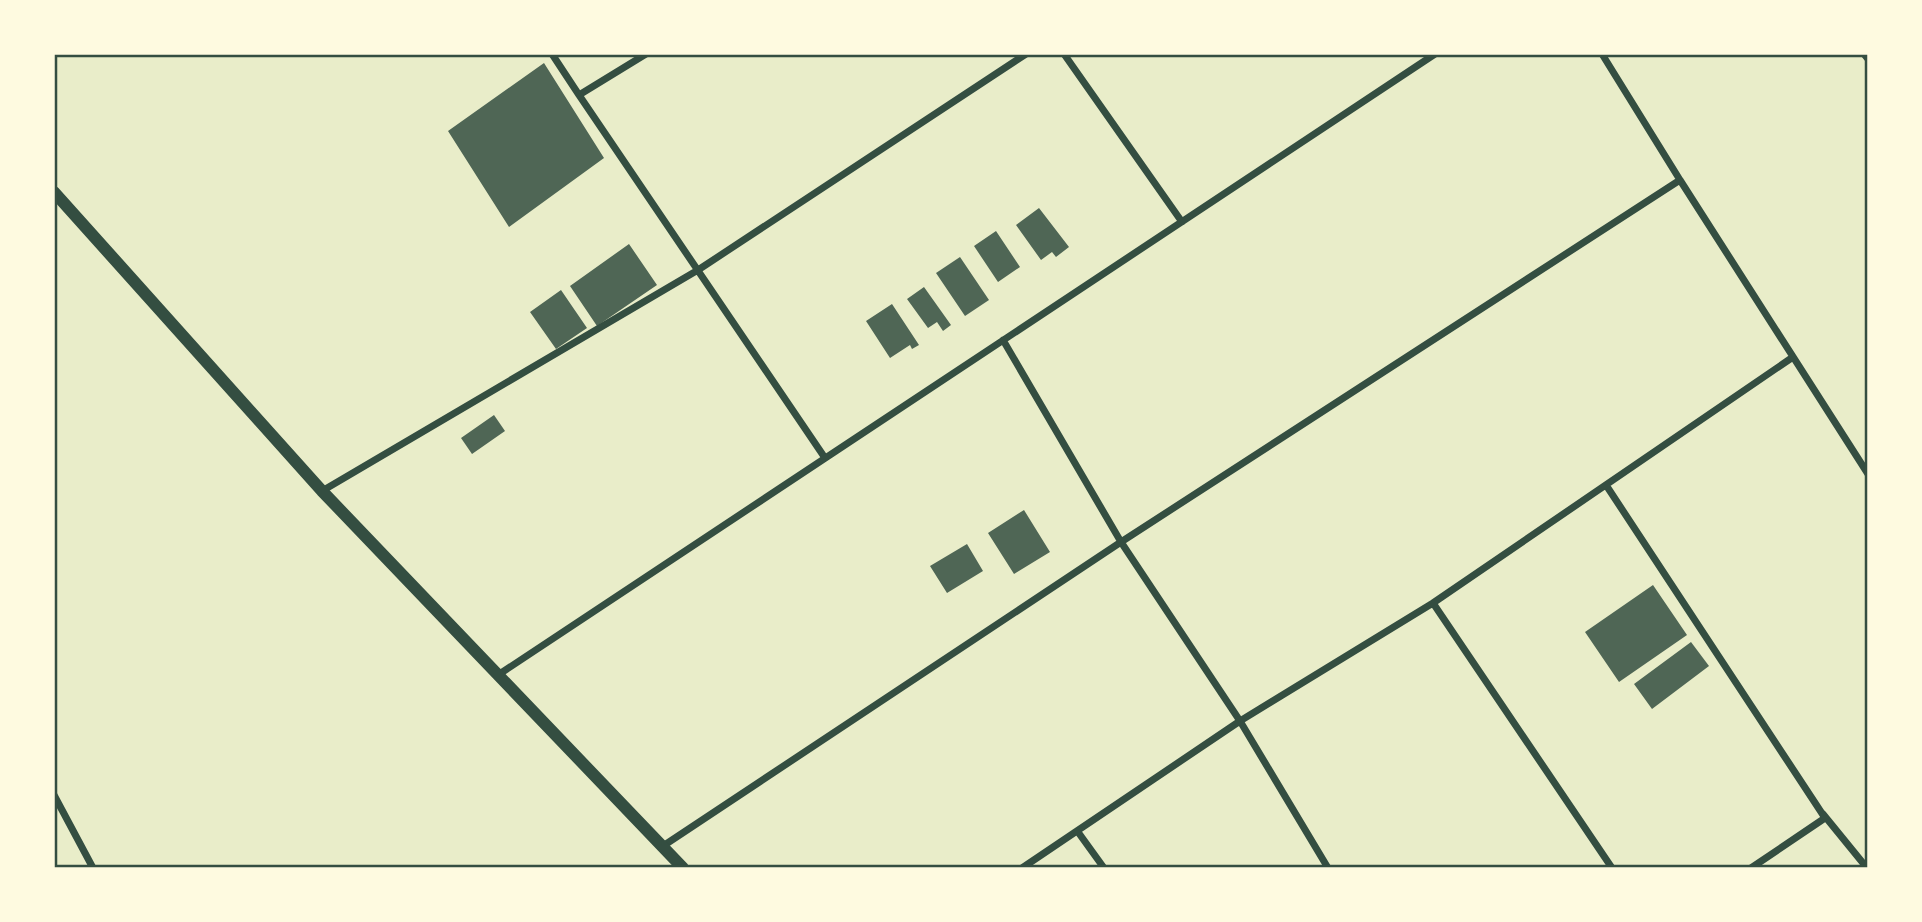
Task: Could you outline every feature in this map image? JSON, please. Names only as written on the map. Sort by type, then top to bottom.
[{"type":"street","points":[[552,54],[825,458]]},
{"type":"street","points":[[579,95],[646,54]]},
{"type":"street","points":[[322,491],[698,270],[1027,54]]},
{"type":"street","points":[[1064,54],[1181,222]]},
{"type":"street","points":[[498,675],[1436,54]]},
{"type":"street","points":[[1602,54],[1868,474]]},
{"type":"street","points":[[1864,54],[1868,60]]},
{"type":"street","points":[[663,846],[1121,542],[1680,180]]},
{"type":"street","points":[[54,192],[322,491],[684,868]]},
{"type":"street","points":[[1003,340],[1121,542],[1240,721],[1328,868]]},
{"type":"street","points":[[1022,868],[1240,721],[1433,603],[1793,358]]},
{"type":"street","points":[[1606,485],[1825,818],[1751,868]]},
{"type":"street","points":[[1433,603],[1612,868]]},
{"type":"street","points":[[54,795],[93,868]]},
{"type":"street","points":[[1820,809],[1867,868]]},
{"type":"street","points":[[1078,832],[1104,868]]},
{"type":"building","points":[[544,63],[604,158],[509,227],[448,131]]},
{"type":"building","points":[[1039,208],[1069,247],[1056,257],[1052,252],[1041,260],[1016,225]]},
{"type":"building","points":[[996,231],[1020,267],[998,282],[974,246]]},
{"type":"building","points":[[629,244],[657,285],[597,326],[570,286]]},
{"type":"building","points":[[960,257],[989,300],[965,316],[936,273]]},
{"type":"building","points":[[924,287],[951,325],[943,331],[937,322],[928,328],[907,299]]},
{"type":"building","points":[[561,290],[587,328],[556,349],[530,312]]},
{"type":"building","points":[[892,304],[919,345],[912,349],[910,345],[890,358],[866,321]]},
{"type":"building","points":[[494,415],[505,431],[472,454],[461,438]]},
{"type":"building","points":[[1024,510],[1050,552],[1014,574],[988,533]]},
{"type":"building","points":[[967,544],[983,571],[947,593],[930,566]]},
{"type":"building","points":[[1653,585],[1687,635],[1619,682],[1585,632]]},
{"type":"building","points":[[1691,642],[1709,666],[1652,709],[1634,684]]}]
